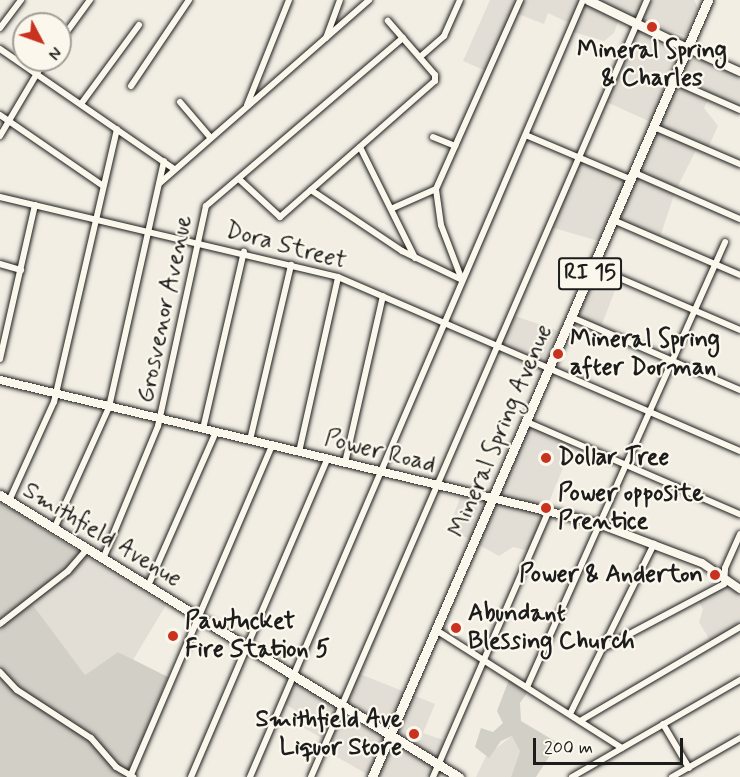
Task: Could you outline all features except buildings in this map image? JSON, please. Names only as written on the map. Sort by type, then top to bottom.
[{"type":"main road","points":[[588,0],[740,72]]},
{"type":"main road","name":"Mineral Spring Avenue","points":[[372,777],[389,733],[527,422],[708,0]]},
{"type":"main road","name":"Power Road","points":[[0,380],[601,525],[654,544],[724,576],[740,589]]},
{"type":"main road","name":"Smithfield Avenue","points":[[0,495],[459,777]]},
{"type":"street","points":[[0,28],[21,0]]},
{"type":"street","points":[[72,25],[90,0]]},
{"type":"street","points":[[131,86],[189,0]]},
{"type":"street","points":[[246,107],[289,0]]},
{"type":"street","points":[[326,38],[340,0]]},
{"type":"street","points":[[159,184],[369,0]]},
{"type":"street","points":[[420,57],[444,36],[460,0]]},
{"type":"street","points":[[462,280],[441,225],[436,189],[520,0]]},
{"type":"street","points":[[250,777],[462,280],[528,136],[584,0]]},
{"type":"street","points":[[311,777],[647,0]]},
{"type":"street","points":[[239,179],[276,218],[311,190],[436,79],[388,21]]},
{"type":"street","points":[[81,104],[139,25]]},
{"type":"street","name":"Grosvenor Avenue","points":[[103,559],[159,418],[206,207],[403,38]]},
{"type":"street","points":[[0,49],[174,169]]},
{"type":"street","points":[[0,136],[35,73]]},
{"type":"street","points":[[674,81],[740,110]]},
{"type":"street","points":[[180,102],[210,138]]},
{"type":"street","points":[[0,115],[102,185]]},
{"type":"street","points":[[654,127],[740,164]]},
{"type":"street","points":[[9,501],[56,394],[94,218],[117,129]]},
{"type":"street","points":[[528,136],[579,158],[633,176],[740,219]]},
{"type":"street","points":[[433,137],[455,146]]},
{"type":"street","points":[[360,147],[393,208],[415,258]]},
{"type":"street","points":[[54,528],[109,407],[164,161]]},
{"type":"street","points":[[393,208],[436,189]]},
{"type":"street","points":[[311,190],[415,258],[462,280]]},
{"type":"street","name":"Dora Street","points":[[0,196],[244,252],[338,277],[740,451]]},
{"type":"street","points":[[0,359],[35,205]]},
{"type":"street","points":[[613,220],[740,275]]},
{"type":"street","points":[[527,687],[628,465],[725,242]]},
{"type":"street","points":[[203,429],[244,252]]},
{"type":"street","points":[[0,264],[21,270]]},
{"type":"street","points":[[250,440],[291,265]]},
{"type":"street","points":[[594,267],[740,330]]},
{"type":"street","points":[[299,452],[338,277]]},
{"type":"street","points":[[345,463],[383,296]]},
{"type":"street","points":[[571,317],[740,390]]},
{"type":"street","points":[[0,321],[8,323]]},
{"type":"street","points":[[527,422],[740,514]]},
{"type":"street","points":[[148,586],[216,432]]},
{"type":"street","points":[[0,672],[17,690],[92,738],[131,777],[272,446]]},
{"type":"street","points":[[191,777],[245,645],[327,459]]},
{"type":"street","points":[[433,777],[548,512]]},
{"type":"street","points":[[607,646],[719,587],[740,534]]},
{"type":"street","points":[[570,714],[607,646],[654,544]]},
{"type":"street","points":[[0,624],[68,571],[87,549]]},
{"type":"street","points":[[580,721],[740,627]]},
{"type":"street","points":[[436,630],[622,748]]},
{"type":"street","points":[[572,777],[740,680]]},
{"type":"street","points":[[663,724],[689,768]]},
{"type":"street","points":[[672,777],[740,738]]},
{"type":"shaded area","points":[[490,0],[646,0],[637,20],[740,72],[740,110],[709,97],[704,108],[718,126],[707,150],[697,148],[675,192],[659,240],[613,220],[602,242],[547,226],[577,157],[628,179],[653,123],[602,100],[635,23],[620,16],[614,33],[604,41],[570,31],[571,24],[548,13],[544,24],[513,12],[486,71],[463,61]]},
{"type":"shaded area","points":[[652,0],[694,0],[698,8],[686,36],[642,20]]},
{"type":"shaded area","points":[[591,269],[619,280],[601,326],[573,316]]},
{"type":"shaded area","points":[[509,314],[563,333],[552,365],[498,346]]},
{"type":"shaded area","points":[[525,422],[574,441],[529,551],[513,547],[499,556],[449,528],[462,492],[490,498]]},
{"type":"shaded area","points":[[0,502],[89,558],[76,573],[32,604],[85,675],[118,652],[168,677],[127,777],[0,777]]},
{"type":"shaded area","points":[[89,558],[166,605],[133,660],[118,652],[85,675],[31,604],[76,573]]},
{"type":"shaded area","points":[[722,582],[740,590],[740,626],[711,642],[699,622],[703,609],[697,599]]},
{"type":"shaded area","points":[[355,672],[435,704],[423,733],[446,741],[433,777],[372,777],[323,749],[325,740],[297,724],[295,710],[282,702],[291,677],[340,704]]},
{"type":"shaded area","points":[[510,677],[529,690],[520,703],[521,721],[558,743],[536,777],[511,777],[520,751],[512,736],[501,741],[489,758],[475,747],[481,728],[493,732],[503,723],[497,711]]},
{"type":"shaded area","points":[[512,736],[520,742],[520,751],[511,777],[476,777],[486,756]]},
{"type":"place","name":"Mineral Spring & Charles","points":[[652,27]]},
{"type":"place","name":"Mineral Spring after Dorman","points":[[558,354]]},
{"type":"place","name":"Dollar Tree","points":[[546,458]]},
{"type":"place","name":"Power opposite Prentice","points":[[546,508]]},
{"type":"place","name":"Power & Anderton","points":[[715,575]]},
{"type":"place","name":"Abundant Blessing Church","points":[[456,628]]},
{"type":"place","name":"Pawtucket Fire Station 5","points":[[173,636]]},
{"type":"place","name":"Smithfield Ave Liquor Store","points":[[414,734]]}]
